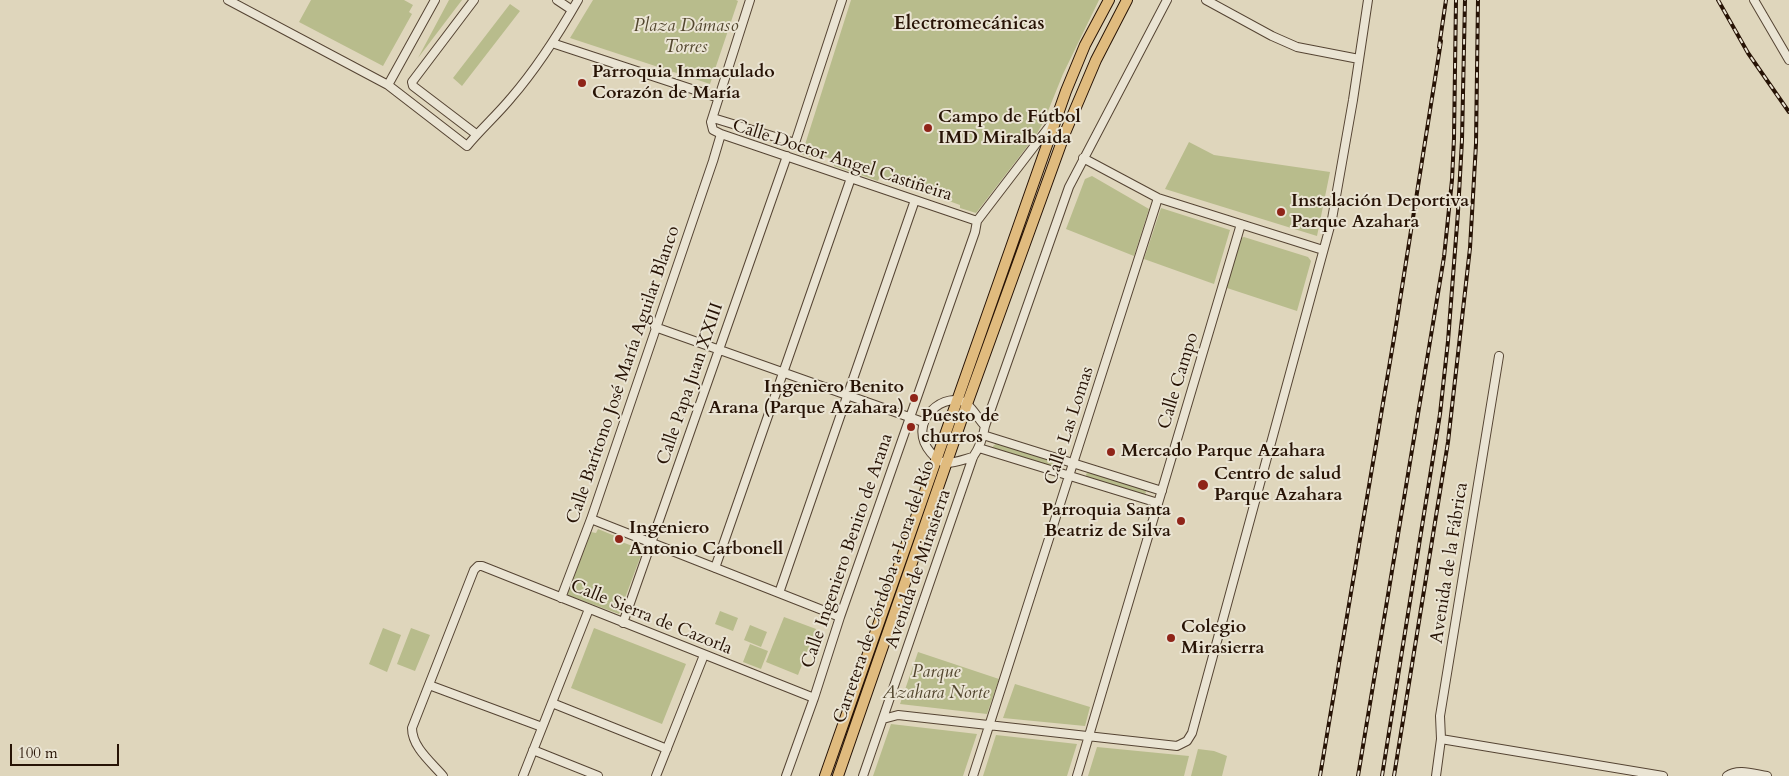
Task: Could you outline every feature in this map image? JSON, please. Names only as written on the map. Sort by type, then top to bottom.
[{"type":"main road","name":"Carretera de Córdoba a Lora del Río","points":[[824,776],[1057,117],[1081,53],[1109,0]]},
{"type":"main road","name":"Carretera de Córdoba a Lora del Río","points":[[838,776],[967,404],[1080,96],[1127,0]]},
{"type":"street","points":[[228,0],[388,85],[467,146],[476,134],[511,99],[532,73],[578,0]]},
{"type":"street","points":[[474,0],[412,82],[413,86],[476,134]]},
{"type":"street","points":[[558,0],[572,10]]},
{"type":"street","points":[[721,134],[713,130],[711,122],[750,0]]},
{"type":"street","points":[[713,118],[794,142],[842,0]]},
{"type":"street","points":[[984,426],[1069,187],[1082,158],[1167,0]]},
{"type":"street","points":[[1206,0],[1272,36],[1297,47],[1359,59]]},
{"type":"street","points":[[883,719],[898,715],[1177,746],[1187,741],[1192,732],[1323,250],[1340,179],[1368,0]]},
{"type":"street","points":[[1754,0],[1789,60]]},
{"type":"street","points":[[388,85],[433,1]]},
{"type":"street","points":[[552,43],[719,98]]},
{"type":"street","points":[[977,221],[1057,117]]},
{"type":"street","name":"Calle Doctor Angel Castiñeira","points":[[713,161],[721,134],[977,221]]},
{"type":"street","name":"Calle Papa Juan XXIII","points":[[623,622],[787,156]]},
{"type":"street","points":[[1082,158],[1158,198],[1323,250]]},
{"type":"street","name":"Calle Barítono José María Aguilar Blanco","points":[[561,598],[591,519],[713,161]]},
{"type":"street","points":[[715,568],[850,178]]},
{"type":"street","name":"Calle Las Lomas","points":[[973,776],[1158,198]]},
{"type":"street","points":[[779,593],[915,200]]},
{"type":"street","name":"Calle Ingeniero Benito de Arana","points":[[786,776],[976,232],[977,221]]},
{"type":"street","name":"Calle Campo","points":[[1077,776],[1241,224]]},
{"type":"street","points":[[655,327],[923,422]]},
{"type":"street","name":"Avenida de la Fábrica","points":[[1436,776],[1441,740],[1440,716],[1498,356]]},
{"type":"street","points":[[973,457],[947,463],[935,459],[927,449],[922,434],[923,422],[929,412],[943,402],[956,400],[967,404],[984,426]]},
{"type":"street","name":"Avenida de Mirasierra","points":[[863,776],[973,457],[979,448],[984,426]]},
{"type":"street","points":[[983,435],[1162,491]]},
{"type":"street","points":[[979,448],[1158,502]]},
{"type":"street","points":[[591,519],[840,617]]},
{"type":"street","name":"Calle Sierra de Cazorla","points":[[429,685],[474,570],[478,566],[482,566],[814,698]]},
{"type":"street","points":[[522,776],[589,609]]},
{"type":"street","points":[[657,776],[704,654]]},
{"type":"street","points":[[443,776],[415,744],[412,737],[412,728],[429,685],[542,727]]},
{"type":"street","points":[[889,702],[898,715]]},
{"type":"street","points":[[552,703],[667,749]]},
{"type":"street","points":[[1441,740],[1663,776]]},
{"type":"street","points":[[533,750],[598,776]]},
{"type":"street","points":[[1727,776],[1733,772],[1739,772],[1767,776]]},
{"type":"green space","points":[[311,0],[404,0],[413,5],[409,12],[412,14],[383,66],[299,22]]},
{"type":"green space","points":[[449,0],[462,0],[418,58]]},
{"type":"green space","name":"Plaza Dámaso Torres","points":[[593,0],[738,1],[710,84],[570,38]]},
{"type":"green space","points":[[851,0],[1099,0],[1036,135],[976,213],[960,208],[960,205],[880,176],[878,181],[834,166],[835,160],[813,153],[811,157],[802,154]]},
{"type":"green space","points":[[510,4],[520,11],[462,86],[453,78]]},
{"type":"green space","name":"Instalación Deportiva Parque Azahara","points":[[1189,142],[1214,155],[1330,172],[1317,236],[1165,189]]},
{"type":"green space","points":[[1092,176],[1149,209],[1134,256],[1066,229],[1085,179]]},
{"type":"green space","points":[[1161,208],[1230,230],[1214,284],[1144,259]]},
{"type":"green space","points":[[1244,237],[1308,257],[1311,261],[1297,311],[1227,288],[1226,285],[1241,238]]},
{"type":"green space","points":[[997,443],[1061,463],[1063,468],[1058,470],[994,450],[993,446]]},
{"type":"green space","points":[[1089,472],[1145,489],[1146,493],[1143,495],[1087,479],[1086,474]]},
{"type":"green space","points":[[598,529],[615,536],[614,539],[643,550],[619,614],[567,595],[591,532],[596,533]]},
{"type":"green space","points":[[720,611],[738,618],[733,631],[715,624]]},
{"type":"green space","points":[[784,617],[816,629],[798,675],[766,662]]},
{"type":"green space","points":[[750,625],[767,632],[761,647],[744,640]]},
{"type":"green space","points":[[383,628],[401,635],[387,672],[369,664]]},
{"type":"green space","points":[[411,628],[430,635],[415,671],[397,664]]},
{"type":"green space","points":[[594,628],[686,664],[662,724],[571,688]]},
{"type":"green space","points":[[750,644],[768,651],[761,669],[743,662]]},
{"type":"green space","name":"Parque Azahara Norte","points":[[918,652],[999,679],[987,714],[900,704]]},
{"type":"green space","points":[[1015,684],[1090,707],[1085,726],[1003,718]]},
{"type":"green space","points":[[891,724],[977,734],[963,776],[873,776]]},
{"type":"green space","points":[[996,735],[1077,744],[1067,776],[983,776]]},
{"type":"green space","points":[[1097,747],[1189,756],[1184,776],[1088,776]]},
{"type":"green space","points":[[1198,749],[1214,751],[1227,756],[1222,776],[1191,776]]},
{"type":"railway","points":[[1439,47],[1446,0]]},
{"type":"railway","points":[[1358,776],[1444,257],[1452,180],[1454,138],[1456,0]]},
{"type":"railway","points":[[1382,776],[1440,414],[1448,341],[1462,140],[1465,0]]},
{"type":"railway","points":[[1394,776],[1448,442],[1470,248],[1476,144],[1478,0]]},
{"type":"railway","points":[[1718,0],[1748,53],[1789,112]]},
{"type":"railway","points":[[1320,776],[1394,338],[1441,41]]},
{"type":"place","name":"Parroquia Inmaculado Corazón de María","points":[[582,83]]},
{"type":"place","name":"Campo de Fútbol IMD Miralbaida","points":[[928,128]]},
{"type":"place","name":"Instalación Deportiva Parque Azahara","points":[[1281,212]]},
{"type":"place","name":"Ingeniero Benito Arana (Parque Azahara)","points":[[914,398]]},
{"type":"place","name":"Puesto de churros","points":[[911,427]]},
{"type":"place","name":"Mercado Parque Azahara","points":[[1111,452]]},
{"type":"place","name":"Centro de salud Parque Azahara","points":[[1203,485]]},
{"type":"place","name":"Parroquia Santa Beatriz de Silva","points":[[1181,521]]},
{"type":"place","name":"Ingeniero Antonio Carbonell","points":[[619,539]]},
{"type":"place","name":"Colegio Mirasierra","points":[[1171,638]]},
{"type":"district","name":"Electromecánicas","points":[[969,25]]}]
